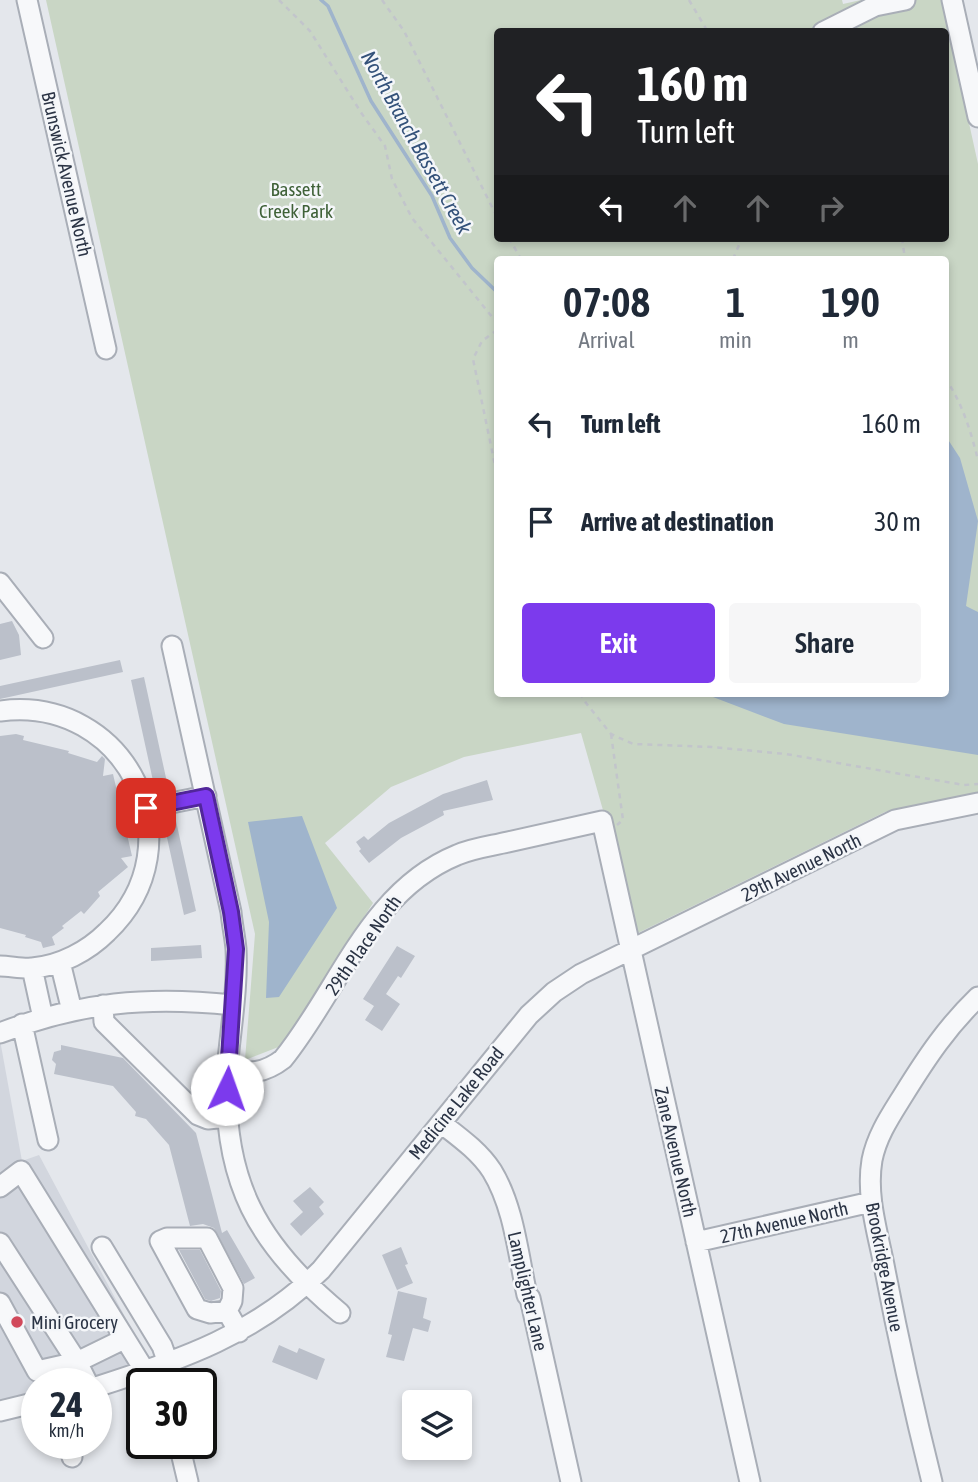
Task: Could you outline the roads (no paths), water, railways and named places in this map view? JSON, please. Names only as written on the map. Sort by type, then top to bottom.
[{"type":"street","name":"Brunswick Avenue North","points":[[27,0],[106,349]]},
{"type":"street","points":[[830,28],[874,6],[905,0]]},
{"type":"street","points":[[952,0],[978,117]]},
{"type":"street","points":[[0,583],[43,638]]},
{"type":"street","points":[[172,646],[231,912],[236,949],[228,1071],[228,1117],[230,1142],[238,1177],[269,1242],[306,1285],[340,1313]]},
{"type":"street","points":[[0,711],[23,708],[65,716],[102,737],[130,769],[146,808],[149,847],[141,884],[129,907],[122,918],[94,945],[60,962],[32,968],[0,966]]},
{"type":"street","points":[[146,808],[206,796]]},
{"type":"street","name":"29th Avenue North","points":[[631,950],[895,820],[978,803]]},
{"type":"street","name":"Zane Avenue North","points":[[604,827],[750,1482]]},
{"type":"street","name":"29th Place North","points":[[228,1071],[259,1072],[283,1059],[391,900],[411,880],[434,865],[468,851],[604,827]]},
{"type":"street","name":"Medicine Lake Road","points":[[166,1368],[257,1322],[306,1285],[529,1015],[554,992],[581,974],[631,950]]},
{"type":"street","points":[[60,962],[72,1011]]},
{"type":"street","points":[[32,968],[43,1018]]},
{"type":"street","name":"Brookridge Avenue","points":[[932,1482],[904,1364],[871,1202],[872,1160],[878,1139],[932,1049],[949,1026],[978,997]]},
{"type":"street","points":[[0,1033],[43,1018],[132,1001],[183,1000],[233,1005]]},
{"type":"street","points":[[103,1005],[104,1022],[198,1115],[208,1119],[228,1117]]},
{"type":"street","points":[[23,1024],[48,1140]]},
{"type":"street","name":"Lamplighter Lane","points":[[441,1123],[475,1151],[491,1170],[502,1192],[510,1216],[527,1295],[530,1298],[571,1482]]},
{"type":"street","points":[[0,1187],[21,1171],[124,1339],[157,1368]]},
{"type":"street","name":"27th Avenue North","points":[[696,1242],[871,1202]]},
{"type":"street","points":[[0,1243],[80,1368]]},
{"type":"street","points":[[102,1247],[162,1346],[160,1368]]},
{"type":"street","points":[[0,1303],[37,1371],[77,1362],[124,1339]]},
{"type":"street","points":[[227,1311],[239,1332]]},
{"type":"street","points":[[0,1411],[21,1406]]},
{"type":"street","points":[[182,1459],[188,1482]]},
{"type":"water","points":[[949,441],[960,458],[978,521],[966,606],[978,612],[978,755],[784,724],[713,697],[949,697]]},
{"type":"water","points":[[302,816],[337,908],[279,997],[266,998],[269,922],[248,822]]},
{"type":"waterway","name":"North Branch Bassett Creek","points":[[321,0],[328,6],[371,101],[432,196],[450,238],[472,268],[494,289]]},
{"type":"place","name":"Mini Grocery","points":[[17,1322]]},
{"type":"park label","name":"Bassett Creek Park","points":[[296,200]]}]
